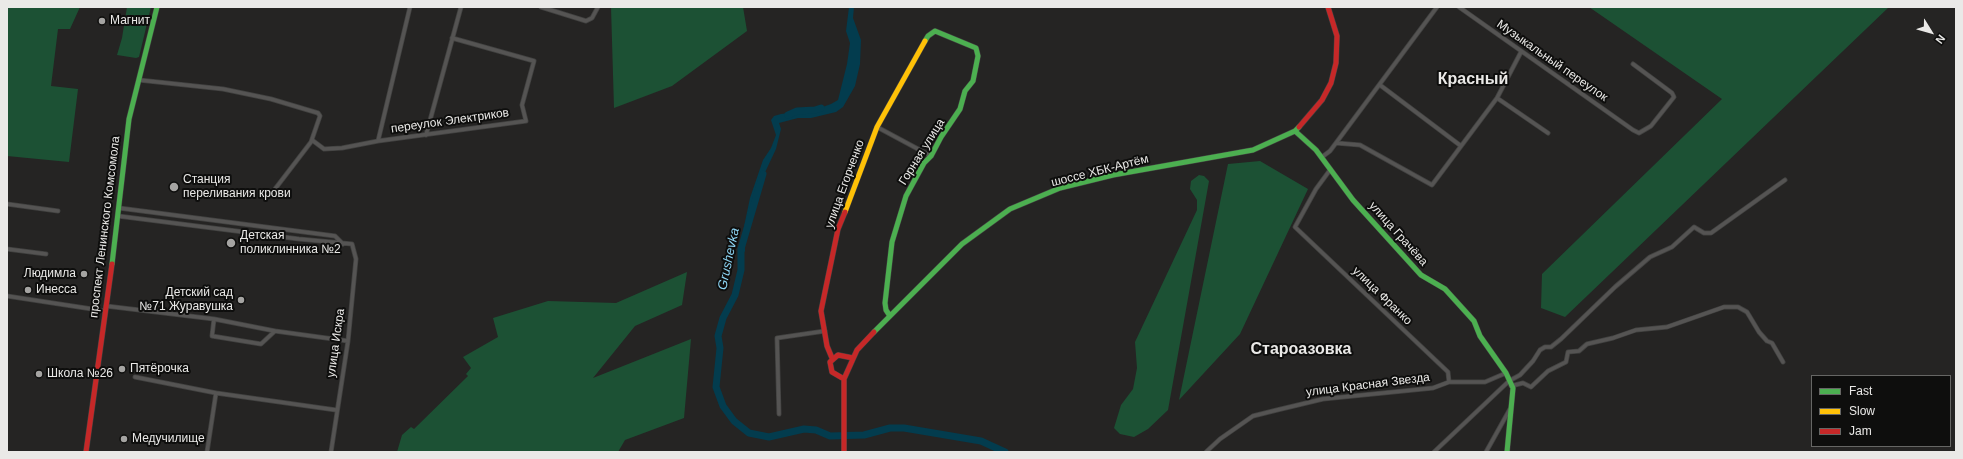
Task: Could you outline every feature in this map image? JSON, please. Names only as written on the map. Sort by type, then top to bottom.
[{"type":"main road","name":"проспект Ленинского Комсомола","points":[[86,452],[118,216],[125,143],[157,7]]},
{"type":"main road","name":"шоссе ХБК-Артём","points":[[844,452],[844,378],[852,358],[857,350],[962,244],[1010,209],[1060,188],[1105,177],[1253,150],[1295,131],[1322,100],[1331,83],[1335,69],[1337,36],[1328,7]]},
{"type":"main road","name":"улица Егорченко","points":[[844,378],[830,370],[832,358],[827,346],[821,311],[838,229],[877,127],[928,36],[935,31],[976,48]]},
{"type":"main road","name":"Горная улица","points":[[890,316],[886,310],[885,303],[892,242],[906,196],[924,163],[931,156],[941,137],[960,109],[965,92],[973,81],[978,56],[976,48]]},
{"type":"main road","name":"улица Грачёва","points":[[1295,131],[1322,157],[1353,200],[1421,275],[1445,289],[1474,320],[1480,336],[1506,373],[1511,385]]},
{"type":"main road","points":[[832,358],[839,355],[852,358]]},
{"type":"main road","points":[[1507,452],[1511,407],[1511,385]]},
{"type":"street","points":[[378,141],[410,7]]},
{"type":"street","points":[[426,135],[461,7]]},
{"type":"street","points":[[541,7],[586,20],[592,18],[598,7]]},
{"type":"street","points":[[1322,157],[1336,143],[1437,7]]},
{"type":"street","name":"Музыкальный переулок","points":[[1460,7],[1521,52],[1639,133],[1651,126],[1674,97],[1672,93],[1633,64]]},
{"type":"street","name":"переулок Электриков","points":[[312,140],[324,149],[342,148],[378,141],[526,121],[522,104],[534,61],[452,38]]},
{"type":"street","points":[[1336,143],[1360,144],[1432,185],[1497,98],[1521,52]]},
{"type":"street","points":[[139,80],[223,89],[271,99],[314,112],[320,116],[312,140],[275,189]]},
{"type":"street","points":[[1380,85],[1461,146]]},
{"type":"street","points":[[1497,98],[1548,133]]},
{"type":"street","points":[[877,127],[931,156]]},
{"type":"street","name":"улица Франко","points":[[1330,170],[1316,189],[1295,227],[1448,372],[1449,382]]},
{"type":"street","points":[[1434,452],[1511,385],[1533,361],[1540,350],[1545,347],[1551,347],[1561,339],[1650,257],[1672,247],[1694,228],[1704,233],[1711,233],[1785,180]]},
{"type":"street","points":[[7,204],[58,211]]},
{"type":"street","points":[[119,208],[335,236],[344,244]]},
{"type":"street","points":[[118,216],[344,244]]},
{"type":"street","name":"улица Искра","points":[[330,452],[348,341],[356,259],[352,244],[344,244]]},
{"type":"street","points":[[7,249],[46,254]]},
{"type":"street","points":[[7,296],[106,309],[214,319],[275,331],[348,341]]},
{"type":"street","points":[[1511,385],[1523,383],[1531,387],[1548,371],[1566,362],[1568,352],[1579,351],[1587,344],[1647,328],[1667,326],[1705,314],[1716,308],[1738,307],[1747,312],[1759,332],[1767,341],[1772,343],[1783,362]]},
{"type":"street","points":[[214,319],[212,336],[261,344],[275,331]]},
{"type":"street","points":[[779,414],[777,338],[825,331]]},
{"type":"street","name":"улица Красная Звезда","points":[[1206,452],[1220,439],[1253,416],[1323,399],[1433,388],[1449,382],[1485,382],[1506,373]]},
{"type":"street","points":[[135,377],[216,393],[336,410]]},
{"type":"street","points":[[207,452],[216,393]]},
{"type":"street","points":[[1486,452],[1511,407]]},
{"type":"green space","points":[[7,7],[80,7],[70,29],[58,29],[51,86],[78,89],[69,162],[7,156]]},
{"type":"green space","points":[[127,7],[151,7],[139,57],[136,58],[117,55],[122,38]]},
{"type":"green space","points":[[611,7],[743,7],[747,31],[672,86],[614,108]]},
{"type":"green space","points":[[1589,7],[1889,7],[1565,317],[1541,308],[1542,274],[1722,99]]},
{"type":"green space","points":[[1260,161],[1308,189],[1240,334],[1179,400],[1228,164]]},
{"type":"green space","points":[[1199,175],[1204,176],[1209,181],[1168,410],[1148,429],[1134,437],[1120,434],[1114,428],[1121,405],[1133,389],[1137,368],[1135,342],[1197,210],[1197,200],[1190,189],[1191,181]]},
{"type":"green space","points":[[687,272],[682,305],[635,326],[593,378],[691,339],[684,418],[625,440],[618,452],[397,452],[402,435],[411,427],[414,429],[468,376],[466,374],[471,368],[463,357],[498,337],[493,318],[548,301],[616,303]]},
{"type":"water","points":[[849,7],[854,7],[853,18],[861,40],[860,64],[855,86],[843,107],[836,112],[811,118],[798,118],[779,123],[781,129],[776,149],[760,183],[745,235],[745,252],[741,249],[742,236],[750,198],[763,160],[771,148],[776,135],[771,120],[774,116],[814,110],[838,100],[847,64],[850,43],[846,31]]},
{"type":"waterway","name":"Grushevka","points":[[788,115],[797,111],[815,110],[821,108]]},
{"type":"waterway","name":"Grushevka","points":[[763,174],[741,249],[741,270],[735,295],[723,318],[718,336],[720,348],[716,387],[723,406],[734,421],[749,433],[769,437],[804,429],[816,430],[830,436],[864,435],[890,428],[904,428],[981,441],[1005,452]]},
{"type":"traffic: fast","points":[[112,264],[129,119],[157,7]]},
{"type":"traffic: fast","points":[[890,316],[886,310],[885,303],[892,242],[906,196],[924,163],[931,156],[941,137],[960,109],[965,91],[973,81],[978,56],[976,48],[935,31],[928,36],[925,41]]},
{"type":"traffic: fast","points":[[874,332],[962,244],[1010,209],[1060,188],[1113,175],[1253,150],[1295,131],[1299,127]]},
{"type":"traffic: fast","points":[[1295,131],[1316,150],[1353,200],[1421,275],[1445,289],[1474,321],[1480,336],[1506,373],[1513,388],[1507,452]]},
{"type":"traffic: slow","points":[[845,212],[877,127],[925,41]]},
{"type":"traffic: jam","points":[[1299,127],[1322,100],[1331,83],[1336,63],[1337,36],[1328,7]]},
{"type":"traffic: jam","points":[[832,358],[827,346],[821,311],[838,229],[845,212]]},
{"type":"traffic: jam","points":[[86,452],[112,264]]},
{"type":"traffic: jam","points":[[844,452],[844,379],[857,350],[874,332]]},
{"type":"traffic: jam","points":[[844,379],[832,372],[830,362],[838,355],[853,358]]},
{"type":"place","name":"Магнит","points":[[102,21]]},
{"type":"place","name":"Станция переливания крови","points":[[174,187]]},
{"type":"place","name":"Детская поликлинника №2","points":[[231,243]]},
{"type":"place","name":"Людимла","points":[[84,274]]},
{"type":"place","name":"Инесса","points":[[28,290]]},
{"type":"place","name":"Детский сад №71 Журавушка","points":[[241,300]]},
{"type":"place","name":"Пятёрочка","points":[[122,369]]},
{"type":"place","name":"Школа №26","points":[[39,374]]},
{"type":"place","name":"Медучилище","points":[[124,439]]},
{"type":"district","name":"Красный","points":[[1473,80]]},
{"type":"district","name":"Староазовка","points":[[1301,350]]}]
